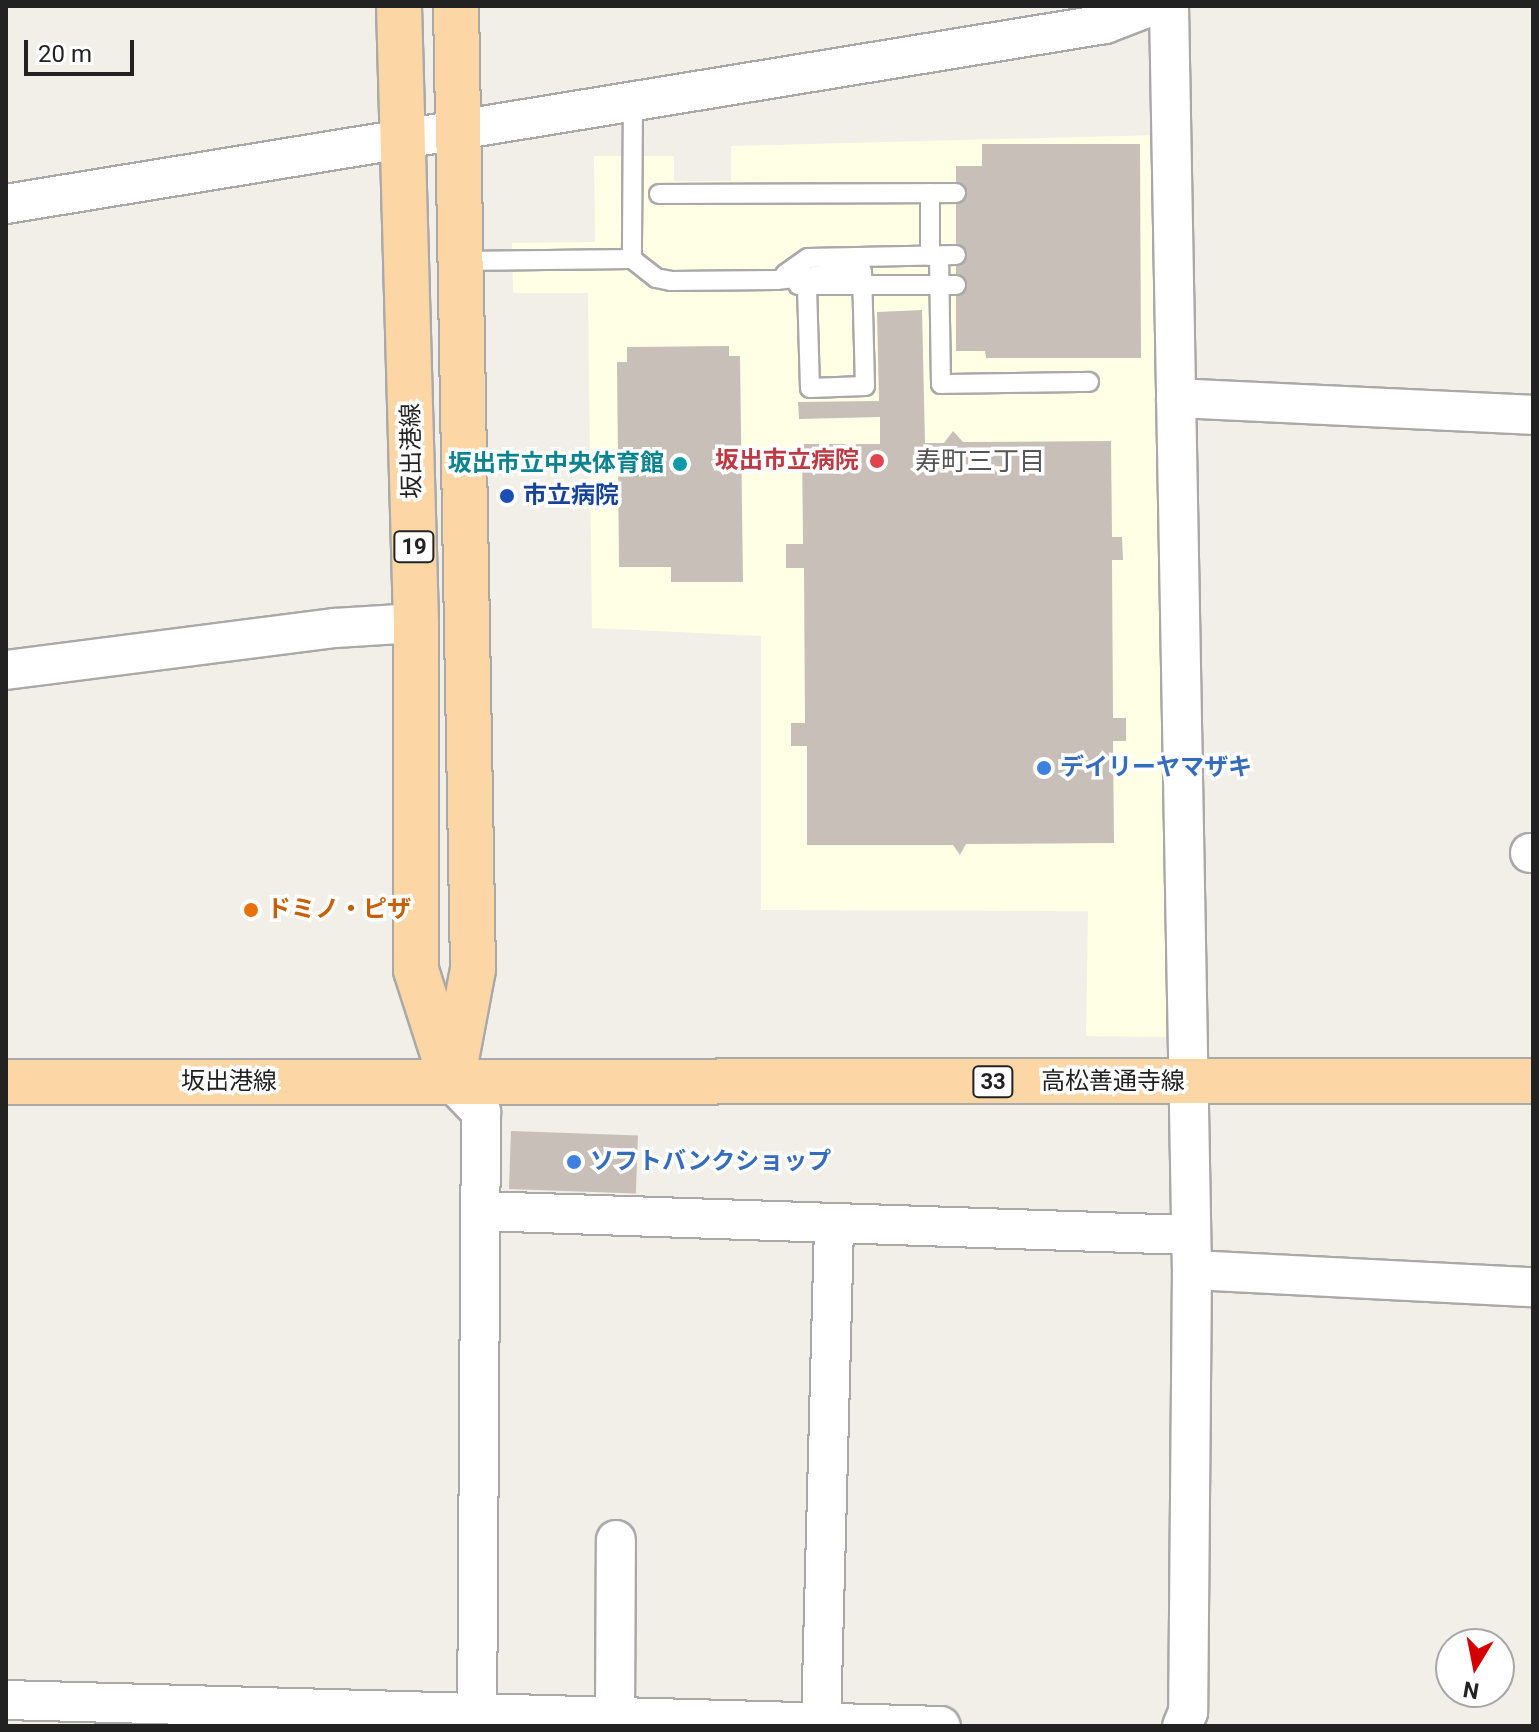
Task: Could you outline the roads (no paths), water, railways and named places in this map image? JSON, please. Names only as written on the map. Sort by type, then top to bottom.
[{"type":"main road","name":"坂出港線","points":[[6,1082],[452,1082],[416,970],[416,623],[399,6]]},
{"type":"main road","name":"19","points":[[452,1082],[473,969],[456,6]]},
{"type":"main road","name":"高松善通寺線","points":[[452,1082],[1533,1081]]},
{"type":"street","points":[[6,204],[404,136],[460,130],[1105,24],[1152,6]]},
{"type":"street","points":[[1169,6],[1190,1082],[1188,1712],[1182,1726]]},
{"type":"street","points":[[1176,398],[1533,415]]},
{"type":"street","points":[[6,670],[335,628],[416,623]]},
{"type":"street","points":[[452,1082],[481,1112],[477,1718]]},
{"type":"street","points":[[480,1211],[834,1224],[1191,1252],[1533,1287]]},
{"type":"street","points":[[821,1723],[834,1224]]},
{"type":"street","points":[[615,1715],[616,1540]]},
{"type":"street","points":[[6,1700],[477,1718],[615,1715],[692,1722],[941,1726]]},
{"type":"lane","points":[[632,259],[633,100]]},
{"type":"lane","points":[[930,193],[948,285],[941,384],[1089,382]]},
{"type":"lane","points":[[659,194],[956,193]]},
{"type":"lane","points":[[776,280],[808,258],[942,256]]},
{"type":"lane","points":[[460,261],[632,259],[656,278],[671,281],[776,280],[862,271],[865,386],[810,388],[807,287]]},
{"type":"lane","points":[[776,280],[807,287],[948,285]]},
{"type":"place","name":"坂出市立病院","points":[[877,461]]},
{"type":"place","name":"坂出市立中央体育館","points":[[680,464]]},
{"type":"place","name":"市立病院","points":[[507,496]]},
{"type":"place","name":"デイリーヤマザキ","points":[[1044,768]]},
{"type":"place","name":"ドミノ・ピザ","points":[[251,910]]},
{"type":"place","name":"ソフトバンクショップ","points":[[574,1162]]},
{"type":"district","name":"寿町三丁目","points":[[980,462]]}]
